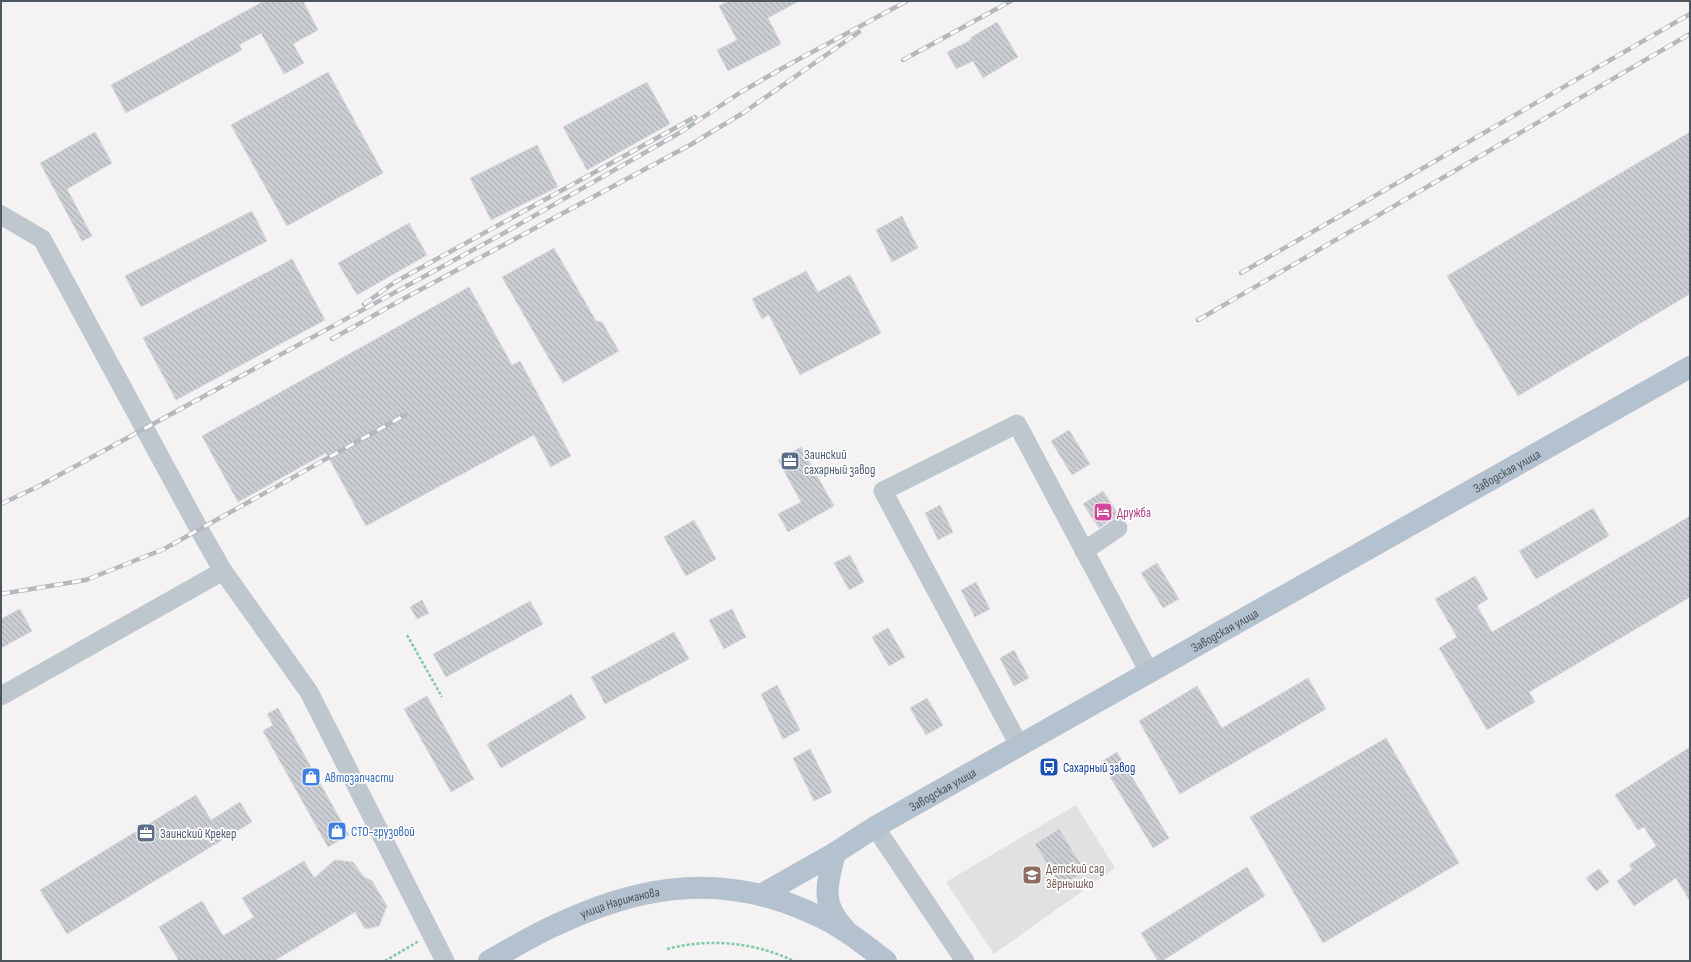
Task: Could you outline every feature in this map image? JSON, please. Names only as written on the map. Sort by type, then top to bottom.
[{"type":"main road","name":"Заводская улица","points":[[761,895],[835,853],[875,827],[1019,745],[1690,367]]},
{"type":"main road","points":[[835,853],[827,884],[830,907],[838,922],[849,933],[886,961]]},
{"type":"main road","name":"улица Нариманова","points":[[489,961],[554,925],[590,910],[631,896],[691,887],[727,889],[761,895],[810,912],[849,933]]},
{"type":"street","points":[[1,215],[42,239],[199,530],[223,571],[309,692],[445,961]]},
{"type":"street","points":[[1019,745],[883,491],[1017,424],[1149,672]]},
{"type":"street","points":[[1084,551],[1118,528]]},
{"type":"street","points":[[1,696],[223,571]]},
{"type":"street","points":[[875,827],[965,961]]},
{"type":"path","points":[[407,635],[442,697]]},
{"type":"path","points":[[385,961],[431,933]]},
{"type":"path","points":[[667,949],[687,944],[716,943],[740,945],[767,950],[794,961]]},
{"type":"shaded area","name":"Детский сад Зёрнышко","points":[[1076,805],[1115,868],[994,954],[946,882]]},
{"type":"building","points":[[264,1],[303,1],[318,30],[293,44],[304,63],[284,74],[261,33],[239,45],[242,50],[126,113],[111,85]]},
{"type":"building","points":[[729,1],[799,1],[768,18],[781,44],[728,71],[717,50],[737,40],[719,6]]},
{"type":"building","points":[[997,22],[1018,57],[983,78],[973,61],[956,69],[947,52],[971,40],[970,38]]},
{"type":"building","points":[[328,72],[383,173],[287,226],[231,125]]},
{"type":"building","points":[[647,82],[670,124],[587,170],[563,127]]},
{"type":"building","points":[[95,132],[112,163],[67,189],[92,236],[82,241],[40,163]]},
{"type":"building","points":[[1690,132],[1690,294],[1518,396],[1447,276]]},
{"type":"building","points":[[537,145],[558,187],[491,220],[470,178]]},
{"type":"building","points":[[252,211],[267,241],[141,307],[125,276]]},
{"type":"building","points":[[902,216],[918,248],[892,262],[876,230]]},
{"type":"building","points":[[409,223],[427,255],[357,295],[338,263]]},
{"type":"building","points":[[554,248],[596,321],[602,322],[619,351],[563,383],[502,277]]},
{"type":"building","points":[[292,259],[325,320],[176,400],[143,338]]},
{"type":"building","points":[[806,271],[818,292],[850,275],[881,333],[800,375],[769,315],[762,319],[752,299]]},
{"type":"building","points":[[469,287],[512,365],[520,361],[571,456],[551,467],[534,435],[366,526],[326,453],[238,502],[202,436]]},
{"type":"building","points":[[1069,430],[1090,464],[1072,475],[1051,441]]},
{"type":"building","points":[[801,447],[834,506],[788,532],[778,514],[801,502],[778,460]]},
{"type":"building","name":"Дружба","points":[[1103,491],[1121,518],[1112,519],[1099,528],[1083,504]]},
{"type":"building","points":[[940,505],[953,532],[938,540],[925,513]]},
{"type":"building","points":[[1593,508],[1609,536],[1536,579],[1519,551]]},
{"type":"building","points":[[1690,516],[1690,597],[1529,692],[1535,702],[1487,730],[1439,648],[1457,637],[1435,599],[1475,576],[1488,599],[1477,606],[1492,632]]},
{"type":"building","points":[[694,520],[716,559],[686,576],[664,537]]},
{"type":"building","points":[[850,555],[864,582],[849,590],[834,563]]},
{"type":"building","points":[[1157,563],[1179,599],[1163,608],[1141,573]]},
{"type":"building","points":[[976,582],[990,609],[975,617],[961,590]]},
{"type":"building","points":[[422,600],[429,613],[417,619],[410,607]]},
{"type":"building","points":[[530,601],[543,624],[446,677],[433,654]]},
{"type":"building","points":[[20,609],[32,631],[1,648],[1,619]]},
{"type":"building","points":[[732,609],[746,637],[724,649],[709,620]]},
{"type":"building","points":[[888,628],[905,657],[889,666],[872,637]]},
{"type":"building","points":[[674,632],[689,659],[605,704],[591,677]]},
{"type":"building","points":[[1014,650],[1029,678],[1014,686],[1000,658]]},
{"type":"building","points":[[1308,678],[1326,709],[1180,794],[1139,721],[1197,686],[1222,728]]},
{"type":"building","points":[[777,685],[800,730],[783,739],[761,694]]},
{"type":"building","points":[[571,694],[586,718],[501,768],[487,744]]},
{"type":"building","points":[[427,696],[474,779],[451,792],[404,709]]},
{"type":"building","points":[[927,698],[943,725],[926,735],[910,708]]},
{"type":"building","points":[[278,708],[349,835],[328,847],[263,731],[273,725],[267,714]]},
{"type":"building","points":[[1386,738],[1459,863],[1323,943],[1250,817]]},
{"type":"building","points":[[1690,747],[1690,901],[1676,878],[1634,906],[1617,881],[1632,870],[1629,865],[1656,846],[1644,827],[1638,830],[1615,795]]},
{"type":"building","points":[[810,749],[832,792],[814,801],[793,758]]},
{"type":"building","points":[[1117,752],[1169,838],[1153,848],[1101,762]]},
{"type":"building","points":[[196,795],[211,820],[240,802],[252,822],[67,934],[40,890]]},
{"type":"building","points":[[1059,829],[1085,871],[1061,886],[1035,844]]},
{"type":"building","points":[[335,860],[353,862],[363,876],[372,881],[387,906],[379,926],[365,929],[355,912],[274,961],[179,961],[159,927],[202,901],[223,936],[254,917],[242,898],[304,861],[314,878]]},
{"type":"building","points":[[1247,867],[1265,896],[1162,961],[1158,961],[1141,933]]},
{"type":"building","points":[[1599,869],[1609,882],[1596,891],[1586,878]]},
{"type":"railway","points":[[1,504],[39,486],[504,233],[681,132],[741,92],[907,1]]},
{"type":"railway","points":[[903,60],[1011,1]]},
{"type":"railway","points":[[1241,273],[1690,14]]},
{"type":"railway","points":[[332,339],[403,299],[690,145],[743,113],[859,32]]},
{"type":"railway","points":[[1198,320],[1690,34]]},
{"type":"railway","points":[[364,304],[395,282],[695,117]]},
{"type":"railway","points":[[1,594],[86,580],[164,549],[405,415]]},
{"type":"place","name":"Заинский сахарный завод","points":[[790,461]]},
{"type":"place","name":"Дружба","points":[[1103,512]]},
{"type":"place","name":"Сахарный завод","points":[[1049,767]]},
{"type":"place","name":"Автозапчасти","points":[[311,777]]},
{"type":"place","name":"СТО-грузовой","points":[[337,831]]},
{"type":"place","name":"Заинский Крекер","points":[[146,833]]},
{"type":"place","name":"Детский сад Зёрнышко","points":[[1032,875]]}]
